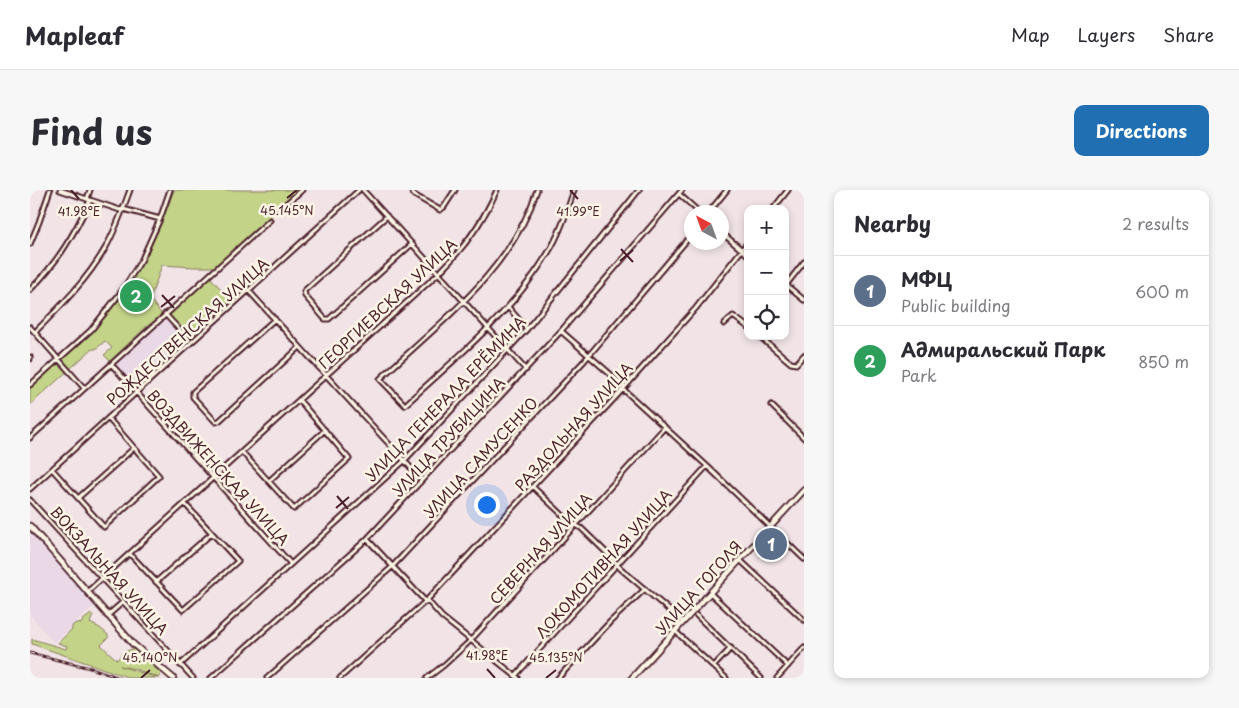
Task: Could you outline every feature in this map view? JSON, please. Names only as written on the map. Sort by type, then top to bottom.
[{"type":"main road","name":"УЛИЦА ГОГОЛЯ","points":[[632,678],[804,490]]},
{"type":"main road","name":"ВОКЗАЛЬНАЯ УЛИЦА","points":[[30,526],[133,644],[173,678]]},
{"type":"street","points":[[30,244],[40,222],[50,190]]},
{"type":"street","points":[[60,190],[120,210],[123,209],[160,220]]},
{"type":"street","points":[[30,290],[47,273],[66,248],[88,200],[90,190]]},
{"type":"street","points":[[35,332],[84,280],[106,247],[130,190]]},
{"type":"street","points":[[30,384],[91,330],[122,291],[142,258],[160,220],[170,190]]},
{"type":"street","points":[[280,209],[302,190]]},
{"type":"street","points":[[361,190],[387,216],[526,370]]},
{"type":"street","name":"РОЖДЕСТВЕНСКАЯ УЛИЦА","points":[[30,489],[248,290],[361,190]]},
{"type":"street","points":[[411,190],[414,195],[440,210],[455,190]]},
{"type":"street","name":"ГЕОРГИЕВСКАЯ УЛИЦА","points":[[86,592],[439,273],[480,225],[497,190]]},
{"type":"street","points":[[537,190],[524,223],[512,243],[481,284],[380,378],[405,405],[488,328],[508,308],[527,284],[549,252],[563,222],[574,190]]},
{"type":"street","name":"УЛИЦА ГЕНЕРАЛА ЕРЁМИНА","points":[[180,665],[404,462],[527,329],[639,190]]},
{"type":"street","name":"УЛИЦА ТРУБИЦИНА","points":[[211,678],[367,539],[526,370],[682,190]]},
{"type":"street","points":[[715,205],[727,190]]},
{"type":"street","points":[[776,205],[788,190]]},
{"type":"street","points":[[679,194],[691,205]]},
{"type":"street","points":[[387,216],[304,291],[305,296],[325,319],[329,319],[412,244]]},
{"type":"street","points":[[30,438],[270,220]]},
{"type":"street","points":[[729,239],[742,250]]},
{"type":"street","name":"УЛИЦА САМУСЕНКО","points":[[267,678],[392,567],[589,356],[684,243]]},
{"type":"street","name":"РАЗДОЛЬНАЯ УЛИЦА","points":[[340,678],[427,601],[696,308],[744,247]]},
{"type":"street","points":[[789,281],[804,262]]},
{"type":"street","points":[[789,288],[804,300]]},
{"type":"street","points":[[248,290],[422,480]]},
{"type":"street","points":[[508,308],[527,329]]},
{"type":"street","points":[[165,314],[189,340]]},
{"type":"street","points":[[724,324],[733,316],[744,324]]},
{"type":"street","points":[[275,319],[193,392],[193,397],[198,403],[216,422],[300,347]]},
{"type":"street","points":[[30,327],[84,388]]},
{"type":"street","points":[[561,331],[624,388],[804,559]]},
{"type":"street","points":[[764,340],[791,363],[796,364],[804,355]]},
{"type":"street","name":"ВОЗДВИЖЕНСКАЯ УЛИЦА","points":[[111,364],[291,564]]},
{"type":"street","points":[[242,452],[294,508],[349,459],[299,400]]},
{"type":"street","points":[[771,405],[804,438]]},
{"type":"street","points":[[52,469],[104,527],[159,476],[108,418]]},
{"type":"street","name":"СЕВЕРНАЯ УЛИЦА","points":[[427,678],[444,665],[470,640],[665,427]]},
{"type":"street","points":[[269,481],[325,430]]},
{"type":"street","points":[[78,498],[134,448]]},
{"type":"street","name":"ЛОКОМОТИВНАЯ УЛИЦА","points":[[510,678],[515,676],[707,466]]},
{"type":"street","points":[[533,487],[576,526],[581,528],[617,564],[683,622]]},
{"type":"street","name":"ВОКЗАЛЬНАЯ УЛИЦА","points":[[30,500],[193,678]]},
{"type":"street","points":[[130,554],[183,610],[238,561],[185,504]]},
{"type":"street","points":[[156,582],[212,533]]},
{"type":"street","points":[[367,539],[442,617],[515,676]]},
{"type":"street","points":[[740,560],[804,620]]},
{"type":"street","points":[[558,678],[610,622],[645,589]]},
{"type":"street","points":[[710,593],[788,666]]},
{"type":"street","points":[[107,616],[123,602]]},
{"type":"street","points":[[696,615],[761,678]]},
{"type":"street","points":[[675,631],[726,678]]},
{"type":"street","points":[[713,667],[731,648]]},
{"type":"street","points":[[777,678],[804,648]]},
{"type":"shaded area","points":[[165,317],[188,342],[136,390],[113,364]]},
{"type":"shaded area","points":[[30,534],[95,605],[54,643],[30,615]]},
{"type":"green space","points":[[174,190],[299,190],[215,267],[162,265],[150,299],[162,315],[146,327],[110,361],[104,355],[112,348],[105,341],[96,349],[92,349],[30,405],[30,388],[85,339],[105,316],[129,282],[159,228]]},
{"type":"green space","points":[[210,277],[231,300],[191,337],[168,314]]},
{"type":"green space","points":[[91,614],[93,615],[90,623],[108,635],[108,638],[101,645],[117,660],[123,652],[133,649],[161,673],[159,678],[135,669],[120,666],[158,678],[130,678],[32,644],[32,639],[66,649],[67,646],[58,643],[72,629],[72,626],[76,623],[81,624]]},
{"type":"railway","points":[[30,653],[94,669],[119,678]]},
{"type":"place","name":"Адмиральский Парк","points":[[136,296]]},
{"type":"place","name":"МФЦ","points":[[771,544]]}]
